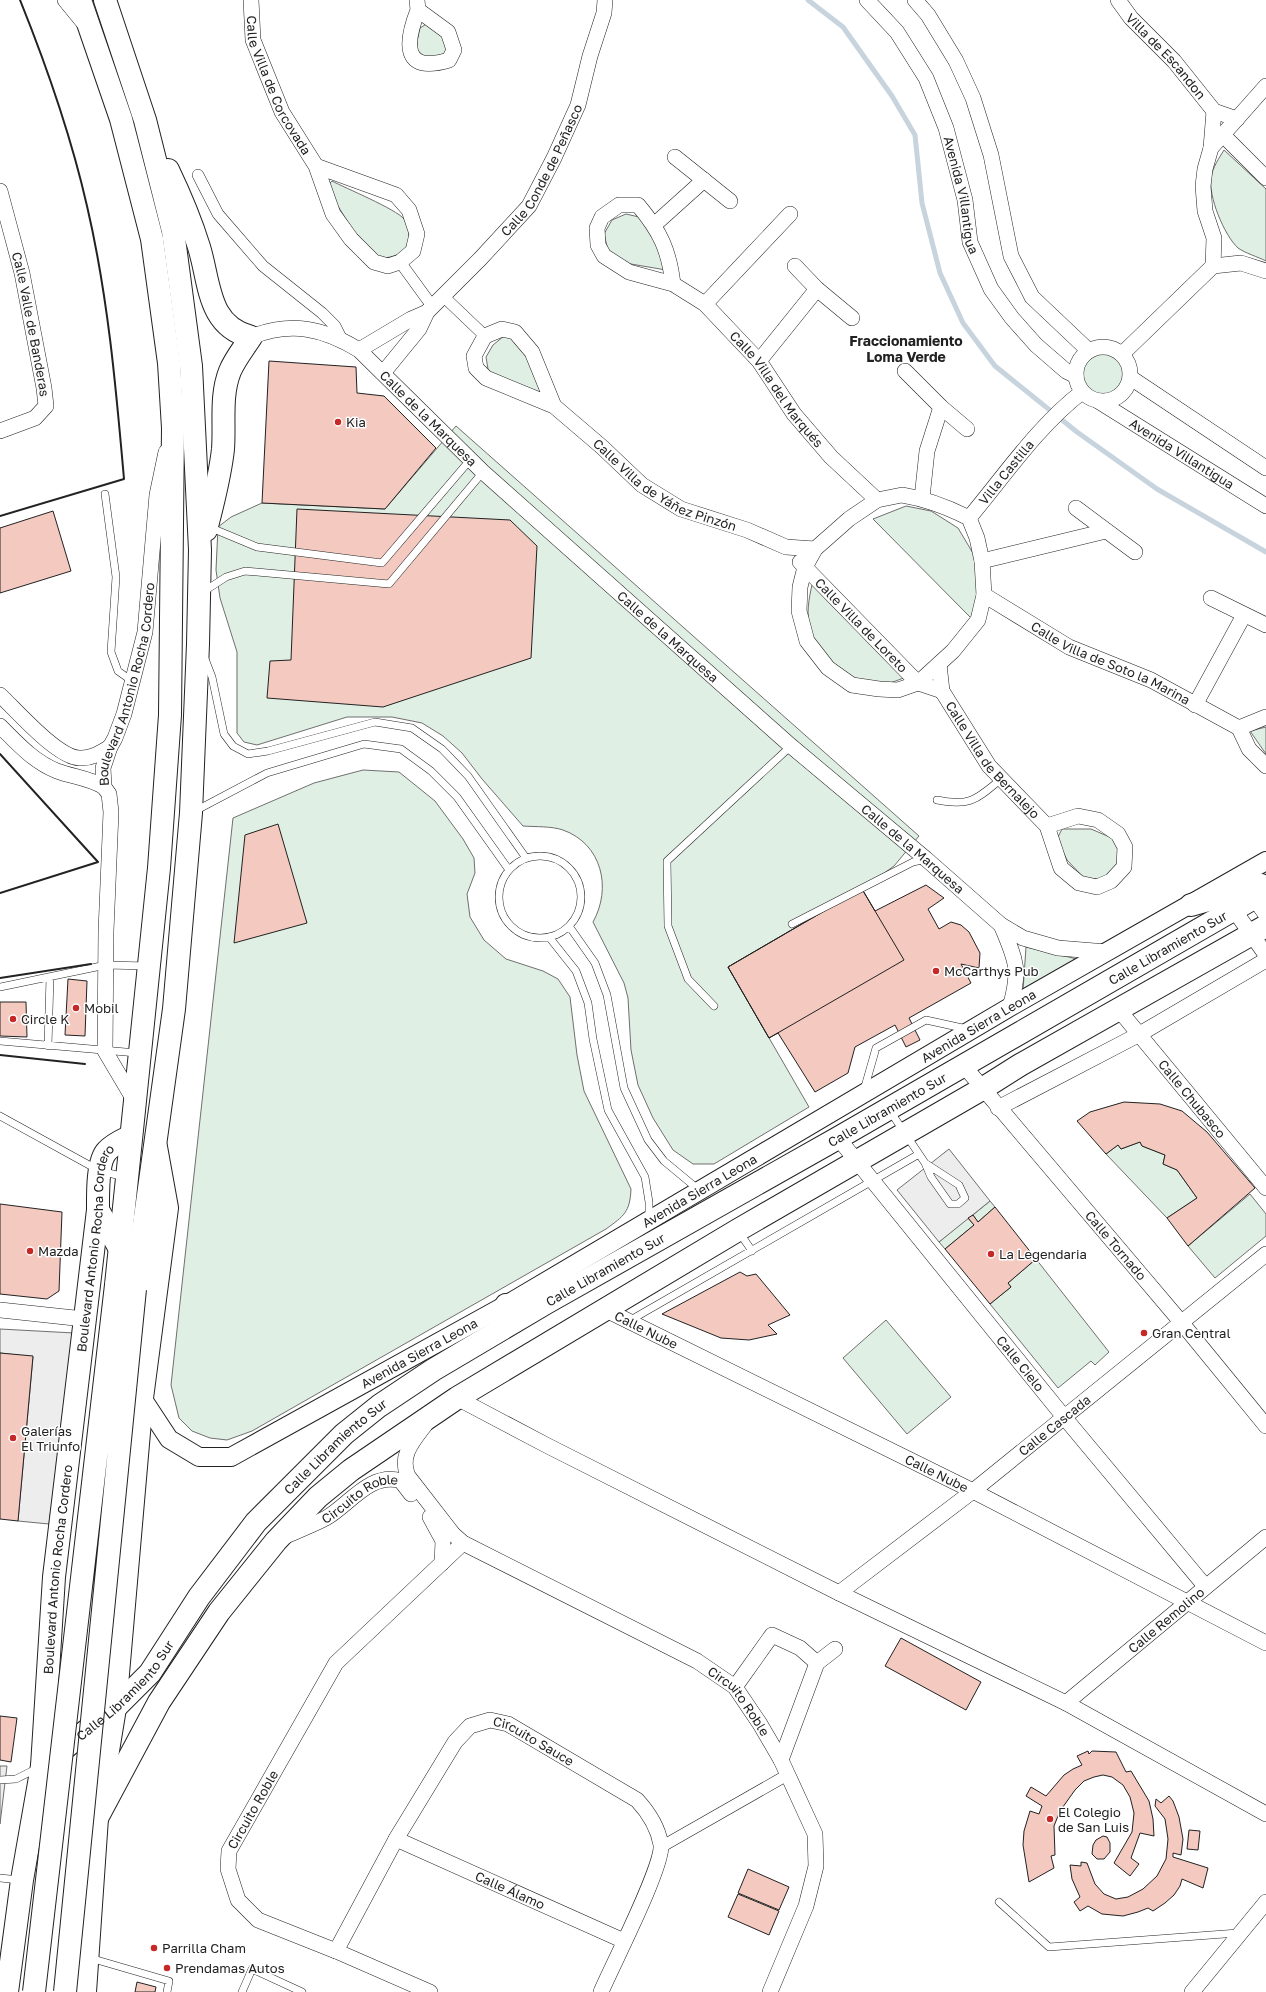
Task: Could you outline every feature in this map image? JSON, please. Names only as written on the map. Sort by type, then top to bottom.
[{"type":"main road","points":[[65,1992],[125,1287],[120,1249],[134,1100],[159,868],[170,715],[173,428],[168,364],[152,239],[121,119],[80,0]]},
{"type":"main road","points":[[34,1992],[125,1287],[156,1146],[174,1009],[191,813],[198,644],[200,550],[191,366],[173,231],[145,120],[105,0]]},
{"type":"main road","points":[[145,120],[187,214],[199,248],[208,287],[218,313],[234,331],[251,337],[230,371],[226,387],[223,407],[223,448],[216,492],[200,550]]},
{"type":"main road","points":[[1191,905],[1263,897]]},
{"type":"main road","name":"Calle Libramiento Sur","points":[[42,1766],[115,1708],[150,1673],[199,1597],[256,1522],[344,1434],[379,1406],[433,1370],[546,1303],[838,1138],[1234,910],[1263,897]]},
{"type":"main road","name":"Calle Libramiento Sur","points":[[97,1818],[159,1702],[219,1612],[276,1541],[318,1497],[351,1470],[457,1398],[604,1309],[982,1089],[1020,1065],[1258,930]]},
{"type":"main road","name":"Boulevard Antonio Rocha Cordero","points":[[8,1986],[22,1880],[42,1766],[54,1577],[98,1210],[100,1171],[105,1152],[118,1142],[131,1136]]},
{"type":"main road","points":[[85,1992],[97,1818],[115,1708],[142,1398],[167,1208],[156,1146]]},
{"type":"main road","points":[[98,1210],[120,1249]]},
{"type":"main road","points":[[506,1305],[546,1303]]},
{"type":"main road","points":[[79,1992],[88,1957]]},
{"type":"street","points":[[65,0],[91,33]]},
{"type":"street","name":"Calle Villa de Corcovada","points":[[251,0],[253,40],[282,112],[316,166],[333,214],[351,239],[374,262],[388,266],[400,262],[413,251],[417,234],[409,210],[396,196],[316,166]]},
{"type":"street","name":"Calle Conde de Peñasco","points":[[359,350],[430,309],[530,206],[578,105],[590,56],[604,13],[605,0]]},
{"type":"street","name":"Avenida Villantigua","points":[[867,0],[897,32],[926,78],[946,128],[965,200],[970,242],[991,289],[1012,318],[1036,345],[1066,372],[1076,376]]},
{"type":"street","points":[[915,0],[928,15],[956,60],[974,98],[991,155],[1010,256],[1032,297],[1088,350]]},
{"type":"street","name":"Villa de Escandon","points":[[1118,0],[1131,18],[1174,61],[1214,111],[1237,119]]},
{"type":"street","points":[[1211,148],[1266,86]]},
{"type":"street","name":"Villa de Escandon","points":[[1213,266],[1214,238],[1205,211],[1203,186],[1205,169],[1211,148],[1214,111]]},
{"type":"street","points":[[1223,135],[1266,178]]},
{"type":"street","points":[[675,157],[730,201]]},
{"type":"street","name":"Calle de la Marquesa","points":[[198,175],[218,214],[248,249],[263,266],[335,326],[342,340]]},
{"type":"street","points":[[654,225],[704,180]]},
{"type":"street","name":"Calle Valle de Banderas","points":[[0,191],[22,272],[44,388],[46,406],[35,418],[0,431]]},
{"type":"street","name":"Calle Villa del Marqués","points":[[673,284],[671,266],[666,250],[654,225],[638,205],[619,205],[602,217],[596,228],[598,245],[604,256],[629,272],[673,284],[705,304],[759,361],[794,414],[831,457],[877,500]]},
{"type":"street","points":[[705,304],[790,214]]},
{"type":"street","points":[[400,262],[430,309]]},
{"type":"street","points":[[1122,354],[1213,266],[1241,263],[1266,271]]},
{"type":"street","points":[[795,266],[817,289],[852,318]]},
{"type":"street","points":[[759,361],[817,289]]},
{"type":"street","points":[[443,296],[485,336]]},
{"type":"street","name":"Calle Conde de Peñasco","points":[[383,372],[420,329],[430,309]]},
{"type":"street","name":"Calle de la Marquesa","points":[[251,337],[281,328],[301,328],[318,331],[342,340],[359,350],[483,472],[791,746],[926,859],[1001,925],[1023,938],[1058,948],[1108,952]]},
{"type":"street","name":"Calle Villa de Yáñez Pinzón","points":[[554,406],[532,352],[515,332],[502,329],[485,336],[474,356],[476,368],[486,378],[554,406],[649,489],[681,509],[747,530],[786,547],[814,549]]},
{"type":"street","points":[[1100,346],[1112,347],[1122,354],[1128,361],[1131,369],[1130,378],[1122,394],[1115,399],[1098,401],[1082,392],[1076,376],[1078,361],[1088,350],[1100,346]]},
{"type":"street","points":[[905,371],[941,407],[967,429]]},
{"type":"street","points":[[1130,378],[1266,468]]},
{"type":"street","name":"Villa Castilla","points":[[969,518],[1044,428],[1068,403],[1082,392]]},
{"type":"street","name":"Avenida Villantigua","points":[[1098,401],[1266,506]]},
{"type":"street","points":[[922,498],[927,451],[941,407]]},
{"type":"street","name":"Boulevard Antonio Rocha Cordero","points":[[105,1051],[111,812],[109,794],[104,787],[103,768],[110,746],[115,738],[124,714],[145,632],[157,495],[164,460],[173,428]]},
{"type":"street","points":[[902,495],[922,498],[945,505],[969,518],[977,538],[982,561],[984,595],[978,620],[953,651],[918,683],[898,690],[852,685],[828,668],[808,641],[799,611],[800,586],[805,567],[814,549],[849,519],[877,500],[902,495]]},
{"type":"street","points":[[1076,508],[1135,552]]},
{"type":"street","points":[[982,561],[1106,531]]},
{"type":"street","name":"Calle Villa de Yáñez Pinzón","points":[[786,547],[805,567]]},
{"type":"street","name":"Calle Villa de Loreto","points":[[805,567],[918,683]]},
{"type":"street","name":"Calle Villa de Soto la Marina","points":[[984,595],[1069,647],[1151,680],[1239,728]]},
{"type":"street","points":[[1212,598],[1266,625]]},
{"type":"street","points":[[1195,705],[1244,615]]},
{"type":"street","name":"Calle Villa de Bernalejo","points":[[939,664],[942,691],[989,766],[1047,826],[1061,868],[1079,883],[1097,887],[1111,880],[1124,867],[1125,847],[1118,834],[1098,820],[1078,816],[1047,826]]},
{"type":"street","name":"Calle Villa de Bernalejo","points":[[918,683],[942,691]]},
{"type":"street","points":[[0,695],[51,744],[70,756],[87,758],[99,754],[110,746]]},
{"type":"street","points":[[1266,717],[1239,728],[1249,749],[1266,766]]},
{"type":"street","points":[[0,726],[30,756],[44,765],[58,771],[94,781],[104,787]]},
{"type":"street","name":"Avenida Sierra Leona","points":[[142,1398],[169,1439],[199,1457],[231,1457],[506,1305],[1010,1007],[1266,861]]},
{"type":"street","points":[[1234,910],[1258,930],[1266,955]]},
{"type":"street","name":"Calle de la Marquesa","points":[[1001,925],[1012,949],[1017,970],[1016,988],[1010,1007]]},
{"type":"street","points":[[998,1108],[1138,1035],[1266,960]]},
{"type":"street","name":"Calle Chubasco","points":[[1119,1010],[1138,1035],[1266,1188]]},
{"type":"street","points":[[105,1051],[134,1100]]},
{"type":"street","name":"Calle Tornado","points":[[964,1066],[998,1108],[1181,1322],[1266,1426]]},
{"type":"street","name":"Calle Cielo","points":[[838,1138],[1064,1417],[1206,1586]]},
{"type":"street","name":"Calle Cascada","points":[[839,1593],[973,1491],[1266,1254]]},
{"type":"street","name":"Calle Nube","points":[[604,1309],[973,1491],[1266,1643]]},
{"type":"street","points":[[0,1310],[84,1319]]},
{"type":"street","points":[[457,1398],[548,1446],[839,1593],[1066,1702],[1266,1814]]},
{"type":"street","name":"Circuito Roble","points":[[432,1415],[407,1450],[404,1460],[404,1479],[437,1527],[443,1541],[442,1563]]},
{"type":"street","name":"Circuito Roble","points":[[276,1541],[326,1518],[376,1482],[387,1479],[404,1479],[453,1534],[463,1543],[697,1661],[735,1687],[760,1724],[781,1760],[815,1834],[816,1866],[806,1906],[770,1992]]},
{"type":"street","name":"Calle Remolino","points":[[1066,1702],[1266,1537]]},
{"type":"street","name":"Circuito Roble","points":[[430,1992],[336,1951],[258,1920],[238,1900],[228,1869],[229,1851],[336,1663],[463,1543]]},
{"type":"street","points":[[735,1687],[772,1635],[800,1648],[817,1663]]},
{"type":"street","points":[[781,1760],[817,1663],[835,1649]]},
{"type":"street","name":"Circuito Sauce","points":[[336,1951],[396,1839],[455,1742],[470,1726],[490,1720],[508,1724],[637,1800],[647,1811],[656,1827],[661,1847],[655,1872],[601,1992]]},
{"type":"street","points":[[661,1847],[788,1774]]},
{"type":"street","name":"Calle Álamo","points":[[396,1839],[624,1941]]},
{"type":"street","points":[[1192,1992],[1266,1902]]},
{"type":"lane","points":[[207,527],[257,547],[382,563],[470,460]]},
{"type":"lane","points":[[199,594],[226,578],[244,571],[389,584],[483,472]]},
{"type":"lane","points":[[105,494],[116,577],[111,652],[118,672],[132,682]]},
{"type":"lane","points":[[198,644],[212,677],[224,734],[233,746],[248,754],[268,751],[375,722],[412,728],[442,749],[468,776],[526,858]]},
{"type":"lane","points":[[191,813],[267,773],[364,744],[401,749],[431,771],[457,797],[509,870]]},
{"type":"lane","points":[[714,1006],[688,979],[668,926],[667,861],[791,746]]},
{"type":"lane","points":[[936,800],[953,804],[975,800],[1001,779]]},
{"type":"lane","points":[[536,855],[556,858],[572,870],[578,879],[582,897],[578,915],[569,926],[559,934],[549,937],[529,937],[515,930],[505,918],[501,909],[499,893],[503,878],[509,870],[526,858],[536,855]]},
{"type":"lane","points":[[792,924],[913,862],[926,859]]},
{"type":"lane","points":[[569,926],[595,963],[607,995],[624,1088],[648,1140],[664,1161],[700,1190]]},
{"type":"lane","points":[[549,937],[576,972],[588,1003],[593,1039],[608,1110],[645,1177],[650,1219]]},
{"type":"lane","points":[[0,987],[106,966],[148,966]]},
{"type":"lane","points":[[48,1046],[50,977]]},
{"type":"lane","points":[[862,1094],[876,1048],[926,1020],[972,1030]]},
{"type":"lane","points":[[0,1041],[139,1053]]},
{"type":"lane","points":[[888,1109],[926,1162],[959,1185],[965,1198],[958,1204],[950,1204],[931,1177],[926,1162]]},
{"type":"lane","points":[[0,1116],[100,1171],[127,1177]]},
{"type":"lane","points":[[629,1321],[920,1154]]},
{"type":"lane","points":[[738,1230],[752,1251]]},
{"type":"lane","points":[[0,1780],[16,1779],[42,1766]]},
{"type":"lane","points":[[0,1878],[22,1880]]},
{"type":"lane","points":[[1000,1902],[1049,1947],[1240,1933]]},
{"type":"lane","points":[[88,1957],[169,1981],[167,1992]]},
{"type":"lane","points":[[242,1992],[252,1969],[302,1992]]},
{"type":"green space","points":[[428,23],[446,36],[449,49],[445,56],[428,62],[417,54],[417,42],[420,28]]},
{"type":"green space","points":[[1224,150],[1266,189],[1266,261],[1238,248],[1227,234],[1218,215],[1212,194],[1211,177],[1218,159]]},
{"type":"green space","points":[[332,181],[381,204],[404,219],[409,230],[406,247],[396,255],[378,259],[361,243],[326,187]]},
{"type":"green space","points":[[626,214],[639,217],[650,227],[666,270],[625,263],[608,250],[604,234],[612,220]]},
{"type":"green space","points":[[504,336],[515,338],[527,355],[545,396],[495,377],[488,369],[486,357],[493,345]]},
{"type":"green space","points":[[1108,352],[1113,353],[1120,358],[1125,365],[1125,383],[1120,390],[1113,395],[1100,396],[1095,395],[1088,390],[1083,383],[1082,370],[1083,365],[1088,358],[1095,353]]},
{"type":"green space","points":[[456,426],[919,836],[894,866],[862,889],[728,967],[809,1107],[714,1164],[693,1164],[673,1150],[653,1118],[638,1085],[631,1050],[628,998],[624,983],[593,922],[599,909],[602,895],[602,882],[600,868],[595,856],[587,846],[576,837],[563,830],[548,827],[523,826],[482,779],[462,753],[443,736],[422,723],[392,717],[347,717],[257,745],[244,742],[237,733],[237,652],[220,598],[216,570],[218,527],[231,517],[262,503],[385,509]]},
{"type":"green space","points":[[906,506],[931,511],[958,528],[977,560],[979,596],[971,618],[873,519]]},
{"type":"green space","points":[[812,585],[904,678],[887,684],[869,683],[847,674],[828,658],[814,639],[810,628],[808,606]]},
{"type":"green space","points":[[1266,727],[1266,754],[1250,731]]},
{"type":"green space","points":[[363,770],[399,772],[435,801],[463,839],[474,858],[475,873],[467,894],[470,917],[484,940],[506,959],[543,971],[558,979],[570,997],[577,1055],[584,1091],[631,1189],[629,1203],[622,1217],[606,1229],[252,1431],[227,1440],[210,1438],[192,1431],[179,1418],[171,1385],[233,818],[314,783]]},
{"type":"green space","points":[[1062,829],[1091,829],[1112,838],[1119,852],[1116,868],[1101,879],[1084,878],[1067,860],[1057,839]]},
{"type":"green space","points":[[1026,947],[1077,959],[1023,991]]},
{"type":"green space","points":[[1140,1142],[1142,1146],[1165,1155],[1163,1164],[1177,1170],[1197,1198],[1167,1218],[1106,1154],[1118,1145],[1121,1149]]},
{"type":"green space","points":[[1250,1194],[1266,1214],[1266,1236],[1215,1278],[1188,1246]]},
{"type":"green space","points":[[990,1201],[995,1207],[978,1222],[973,1215]]},
{"type":"green space","points":[[968,1218],[974,1225],[945,1249],[939,1242]]},
{"type":"green space","points":[[1036,1259],[1109,1352],[1095,1365],[1091,1361],[1058,1388],[990,1304],[1011,1287],[1008,1283]]},
{"type":"green space","points":[[886,1320],[951,1397],[907,1434],[843,1358]]},
{"type":"shaded area","points":[[949,1149],[990,1201],[939,1242],[897,1190]]},
{"type":"shaded area","points":[[0,1329],[74,1333],[49,1524],[18,1521],[33,1357],[0,1353]]},
{"type":"shaded area","points":[[0,1766],[7,1766],[0,1824]]},
{"type":"building","name":"Kia","points":[[269,361],[356,367],[357,393],[384,396],[436,448],[385,509],[262,503]]},
{"type":"building","points":[[297,509],[510,520],[537,546],[531,658],[383,707],[267,698],[270,661],[291,660]]},
{"type":"building","points":[[53,511],[71,571],[0,593],[0,528]]},
{"type":"building","points":[[278,824],[307,923],[234,943],[245,835]]},
{"type":"building","points":[[926,885],[944,898],[928,909],[939,929],[951,922],[961,925],[969,932],[980,953],[979,968],[961,964],[971,983],[909,1018],[920,1040],[906,1047],[895,1025],[855,1047],[848,1073],[815,1092],[778,1033],[769,1038],[728,967],[862,889],[875,911]]},
{"type":"building","points":[[862,889],[904,960],[769,1038],[728,967]]},
{"type":"building","name":"Mobil","points":[[68,979],[87,981],[85,1036],[65,1035]]},
{"type":"building","name":"Circle K","points":[[0,1002],[26,1002],[27,1037],[0,1036]]},
{"type":"building","points":[[1124,1102],[1160,1104],[1182,1111],[1207,1132],[1255,1188],[1188,1246],[1167,1218],[1197,1198],[1177,1170],[1163,1164],[1165,1155],[1142,1146],[1140,1142],[1121,1149],[1118,1145],[1106,1154],[1077,1121],[1090,1112]]},
{"type":"building","name":"Mazda","points":[[0,1204],[62,1212],[59,1291],[47,1299],[0,1294]]},
{"type":"building","name":"La Legendaria","points":[[995,1207],[1036,1259],[1008,1283],[1011,1287],[990,1304],[945,1249],[974,1225],[968,1218],[973,1215],[978,1222]]},
{"type":"building","points":[[740,1272],[747,1276],[756,1274],[790,1315],[768,1325],[777,1334],[749,1340],[721,1338],[662,1314]]},
{"type":"building","name":"Galerías El Triunfo","points":[[0,1353],[33,1356],[18,1521],[0,1519]]},
{"type":"building","points":[[901,1638],[981,1682],[966,1710],[885,1666]]},
{"type":"building","points":[[0,1716],[17,1718],[11,1762],[0,1760]]},
{"type":"building","points":[[1088,1751],[1089,1754],[1092,1751],[1116,1752],[1126,1772],[1131,1771],[1149,1801],[1153,1819],[1154,1836],[1140,1833],[1131,1858],[1139,1864],[1130,1876],[1114,1863],[1132,1832],[1134,1813],[1130,1797],[1123,1785],[1112,1777],[1103,1775],[1094,1777],[1084,1781],[1075,1790],[1060,1811],[1054,1826],[1055,1855],[1051,1856],[1054,1868],[1029,1882],[1023,1845],[1024,1831],[1030,1811],[1039,1814],[1042,1806],[1026,1796],[1031,1787],[1046,1796],[1064,1775],[1082,1765],[1077,1756]]},
{"type":"building","points":[[1169,1796],[1173,1801],[1179,1817],[1183,1839],[1181,1855],[1173,1853],[1173,1857],[1208,1868],[1203,1888],[1182,1879],[1180,1886],[1174,1895],[1153,1911],[1148,1908],[1123,1916],[1102,1914],[1088,1906],[1080,1911],[1074,1902],[1080,1897],[1072,1879],[1070,1865],[1081,1866],[1081,1862],[1087,1863],[1095,1884],[1104,1894],[1116,1899],[1128,1897],[1143,1889],[1157,1876],[1166,1859],[1168,1839],[1165,1819],[1155,1806],[1156,1799],[1161,1803]]},
{"type":"building","points":[[1189,1830],[1200,1831],[1198,1850],[1187,1849]]},
{"type":"building","points":[[1103,1836],[1107,1837],[1110,1843],[1110,1852],[1104,1859],[1097,1859],[1092,1854],[1093,1845],[1096,1840]]},
{"type":"building","points":[[748,1869],[789,1887],[779,1910],[738,1893]]},
{"type":"building","points":[[738,1894],[779,1911],[769,1935],[728,1917]]},
{"type":"building","points":[[137,1982],[156,1987],[155,1992],[135,1992]]},
{"type":"waterway","points":[[808,0],[843,27],[892,96],[915,135],[922,203],[940,273],[963,323],[995,366],[1077,432],[1157,489],[1266,552]]},
{"type":"wall","points":[[0,516],[124,479],[106,308],[101,274],[87,206],[74,154],[58,102],[20,0]]},
{"type":"wall","points":[[0,754],[98,862],[0,893]]},
{"type":"wall","points":[[0,978],[91,964]]},
{"type":"wall","points":[[0,1055],[85,1064]]},
{"type":"place","name":"Kia","points":[[338,422]]},
{"type":"place","name":"McCarthys Pub","points":[[936,971]]},
{"type":"place","name":"Mobil","points":[[76,1008]]},
{"type":"place","name":"Circle K","points":[[13,1019]]},
{"type":"place","name":"Mazda","points":[[30,1251]]},
{"type":"place","name":"La Legendaria","points":[[991,1254]]},
{"type":"place","name":"Gran Central","points":[[1144,1333]]},
{"type":"place","name":"Galerías El Triunfo","points":[[13,1438]]},
{"type":"place","name":"El Colegio de San Luis","points":[[1050,1819]]},
{"type":"place","name":"Parrilla Cham","points":[[154,1948]]},
{"type":"place","name":"Prendamas Autos","points":[[167,1968]]},
{"type":"district","name":"Fraccionamiento Loma Verde","points":[[906,348]]}]
